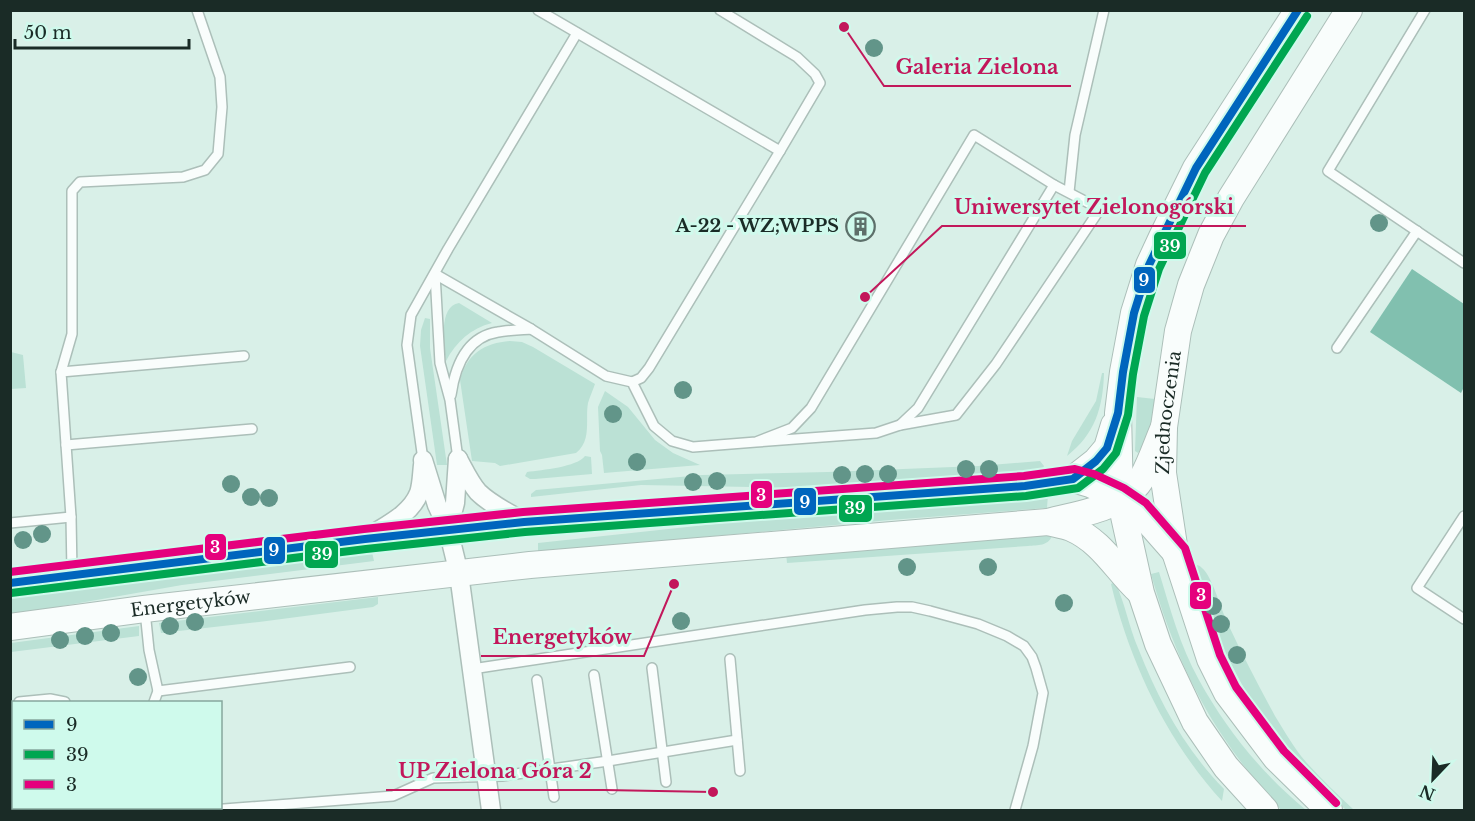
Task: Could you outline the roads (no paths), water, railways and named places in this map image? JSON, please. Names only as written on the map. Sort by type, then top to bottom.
[{"type":"main road","points":[[1265,810],[1226,767],[1195,722],[1158,644],[1141,593],[1120,498],[1118,413],[1134,313],[1149,265],[1196,168],[1298,10]]},
{"type":"main road","name":"Zjednoczenia","points":[[1329,810],[1276,758],[1227,693],[1210,659],[1175,552],[1163,473],[1164,427],[1178,331],[1191,285],[1211,235],[1231,198],[1349,10]]},
{"type":"main road","points":[[10,583],[448,529],[1025,486],[1073,478],[1096,461],[1107,448],[1118,413]]},
{"type":"main road","name":"Energetyków","points":[[10,627],[144,609],[530,565],[1048,522],[1103,509],[1129,493],[1141,478],[1164,427]]},
{"type":"main road","points":[[1073,478],[1120,498],[1138,510],[1175,552]]},
{"type":"main road","points":[[1048,522],[1068,527],[1101,547],[1141,593]]},
{"type":"street","points":[[448,529],[455,503],[458,459]]},
{"type":"street","points":[[458,459],[478,492],[488,501],[524,522]]},
{"type":"street","points":[[423,460],[437,505],[448,529],[459,574],[491,810]]},
{"type":"street","points":[[365,539],[396,520],[413,503],[419,492],[423,460]]},
{"type":"lane","points":[[72,576],[71,517],[61,372],[72,333],[72,191],[80,182],[183,177],[205,170],[218,154],[222,107],[220,77],[197,10]]},
{"type":"lane","points":[[538,10],[780,151]]},
{"type":"lane","points":[[435,274],[531,329],[606,376],[632,382],[641,378],[820,83],[815,74],[797,57],[720,10]]},
{"type":"lane","points":[[1069,192],[1076,135],[1104,10]]},
{"type":"lane","points":[[1425,10],[1328,171],[1464,263]]},
{"type":"lane","points":[[423,460],[407,345],[411,315],[577,33]]},
{"type":"lane","points":[[632,382],[654,426],[672,441],[693,447],[876,433],[900,425],[956,415],[996,364],[1100,209],[1054,185],[974,135],[811,408],[792,428],[756,442]]},
{"type":"lane","points":[[900,425],[918,408],[1054,185]]},
{"type":"lane","points":[[1337,348],[1417,231]]},
{"type":"lane","points":[[435,274],[440,363],[450,400],[458,459]]},
{"type":"lane","points":[[450,400],[454,374],[465,353],[477,340],[495,332],[531,329]]},
{"type":"lane","points":[[61,372],[244,356]]},
{"type":"lane","points":[[66,445],[252,429]]},
{"type":"lane","points":[[1464,516],[1417,588],[1464,619]]},
{"type":"lane","points":[[10,523],[71,517]]},
{"type":"lane","points":[[472,669],[864,610],[897,607],[930,611],[978,624],[1007,636],[1024,646],[1032,657],[1043,693],[1033,746],[1015,810]]},
{"type":"lane","points":[[144,609],[149,650],[158,691],[154,701]]},
{"type":"lane","points":[[730,659],[740,771]]},
{"type":"lane","points":[[158,691],[350,667]]},
{"type":"lane","points":[[652,668],[666,783]]},
{"type":"lane","points":[[594,675],[612,789]]},
{"type":"lane","points":[[537,680],[554,797]]},
{"type":"lane","points":[[29,701],[50,699],[60,701]]},
{"type":"lane","points":[[209,809],[393,795],[433,778],[486,777],[608,761],[737,740]]},
{"type":"place","name":"Galeria Zielona","points":[[844,27]]},
{"type":"place","name":"A-22 - WZ;WPPS","points":[[860,226]]},
{"type":"place","name":"Uniwersytet Zielonogórski","points":[[865,297]]},
{"type":"place","name":"Energetyków","points":[[674,584]]},
{"type":"place","name":"UP Zielona Góra 2","points":[[713,792]]}]
